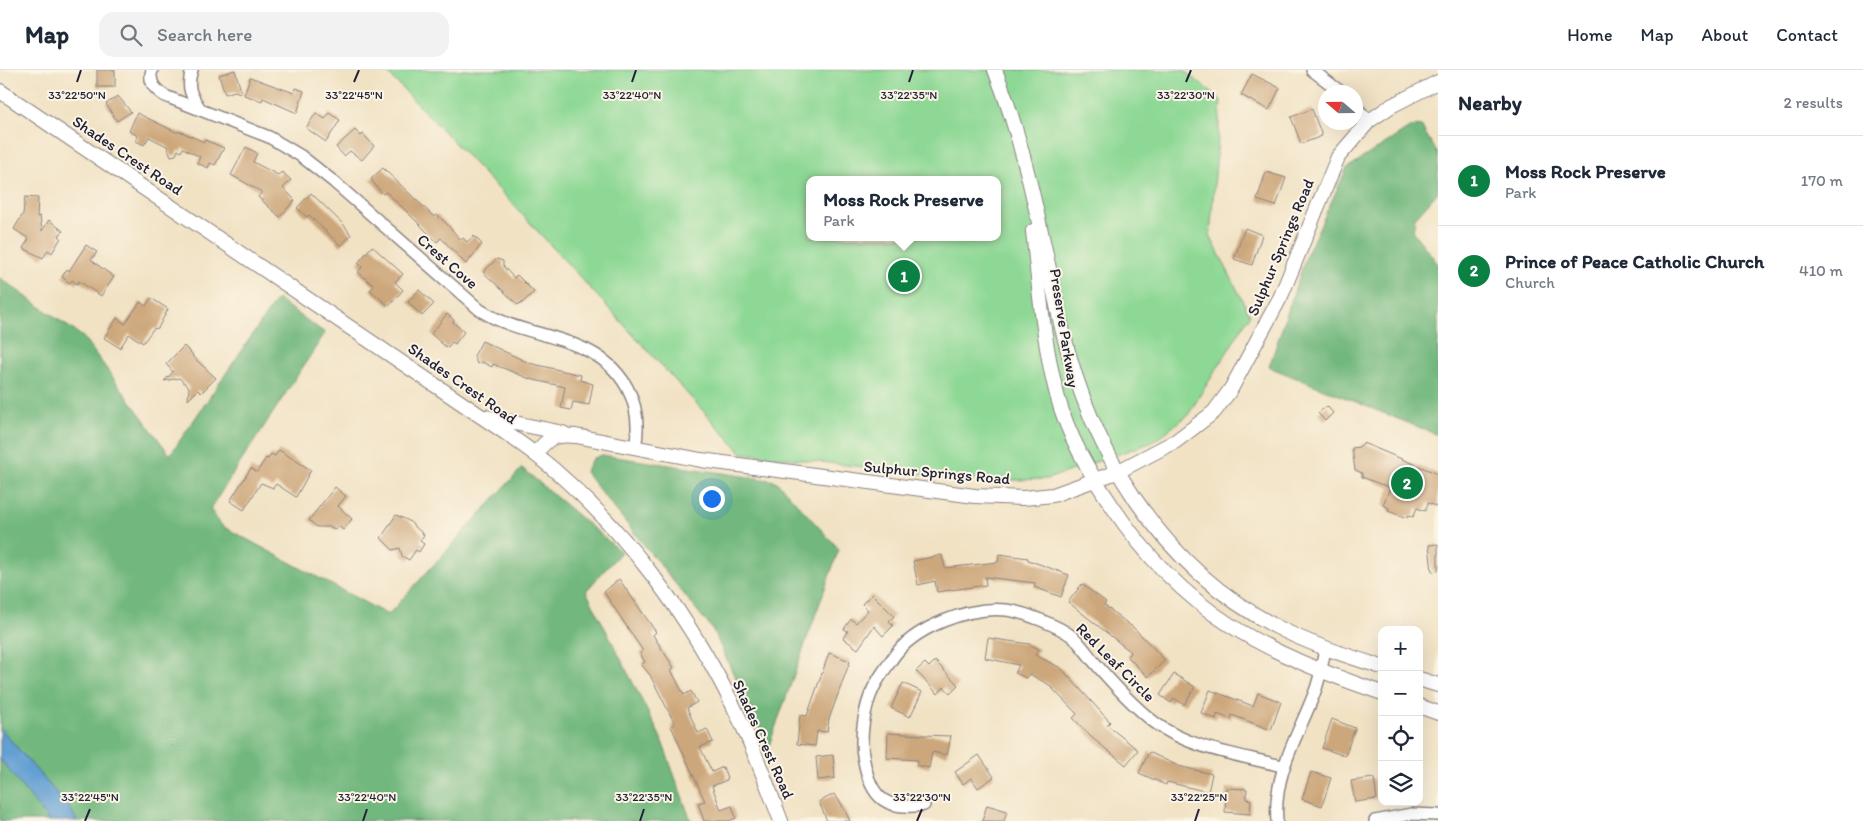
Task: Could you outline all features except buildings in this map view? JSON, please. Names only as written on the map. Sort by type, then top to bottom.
[{"type":"street","name":"Crest Cove","points":[[152,70],[151,81],[159,93],[268,137],[301,156],[334,182],[480,310],[510,326],[580,347],[605,362],[627,386],[634,400],[638,423],[635,448]]},
{"type":"street","points":[[192,70],[188,85],[192,98],[201,110]]},
{"type":"street","name":"Preserve Parkway","points":[[994,70],[1009,106],[1027,166],[1062,330],[1079,387],[1117,472],[1168,544],[1197,573],[1247,610],[1276,627],[1325,649],[1378,666]]},
{"type":"street","points":[[1312,70],[1332,85]]},
{"type":"street","name":"Sulphur Springs Road","points":[[535,454],[546,441],[558,435],[576,436],[635,448],[762,469],[975,496],[1024,498],[1053,495],[1117,472],[1176,441],[1214,412],[1231,388],[1281,296],[1338,157],[1369,121],[1391,106],[1438,82]]},
{"type":"street","name":"Shades Crest Road","points":[[0,91],[535,454],[583,498],[620,536],[670,600],[699,645],[742,723],[781,821]]},
{"type":"street","points":[[1363,114],[1369,121]]},
{"type":"street","name":"Preserve Parkway","points":[[1027,166],[1040,300],[1050,364],[1070,433],[1095,481],[1127,529],[1166,575],[1208,612],[1249,638],[1320,672],[1378,692]]},
{"type":"street","points":[[479,415],[576,436]]},
{"type":"street","name":"Red Leaf Circle","points":[[924,805],[906,808],[884,802],[868,782],[862,752],[865,718],[873,688],[895,655],[916,636],[942,620],[967,614],[1006,610],[1038,619],[1072,637],[1115,686],[1155,723],[1192,742],[1282,766]]},
{"type":"street","points":[[1277,821],[1277,792],[1282,766],[1315,692],[1325,649]]},
{"type":"street","points":[[1423,680],[1438,685]]},
{"type":"street","points":[[1423,707],[1438,713]]},
{"type":"street","points":[[1375,821],[1411,814],[1438,815]]},
{"type":"green space","points":[[385,70],[1183,70],[1221,100],[1210,236],[1250,315],[1188,415],[1153,442],[1047,479],[985,481],[742,453],[509,200]]},
{"type":"green space","points":[[1421,126],[1438,154],[1438,192],[1415,218],[1413,232],[1438,264],[1438,435],[1269,367],[1307,254],[1347,168],[1411,127]]},
{"type":"green space","points":[[0,278],[83,337],[170,455],[277,299],[325,333],[210,509],[222,526],[388,615],[522,468],[621,552],[586,591],[660,736],[691,821],[77,821],[71,810],[0,728]]},
{"type":"green space","points":[[602,455],[776,481],[839,549],[768,748],[713,630],[585,472],[592,459]]},
{"type":"green space","points":[[0,759],[46,814],[49,821],[0,821]]},
{"type":"water","points":[[0,728],[71,810],[77,821],[49,821],[0,759]]},
{"type":"place","name":"Moss Rock Preserve","points":[[904,276]]},
{"type":"place","name":"Prince of Peace Catholic Church","points":[[1407,483]]}]
